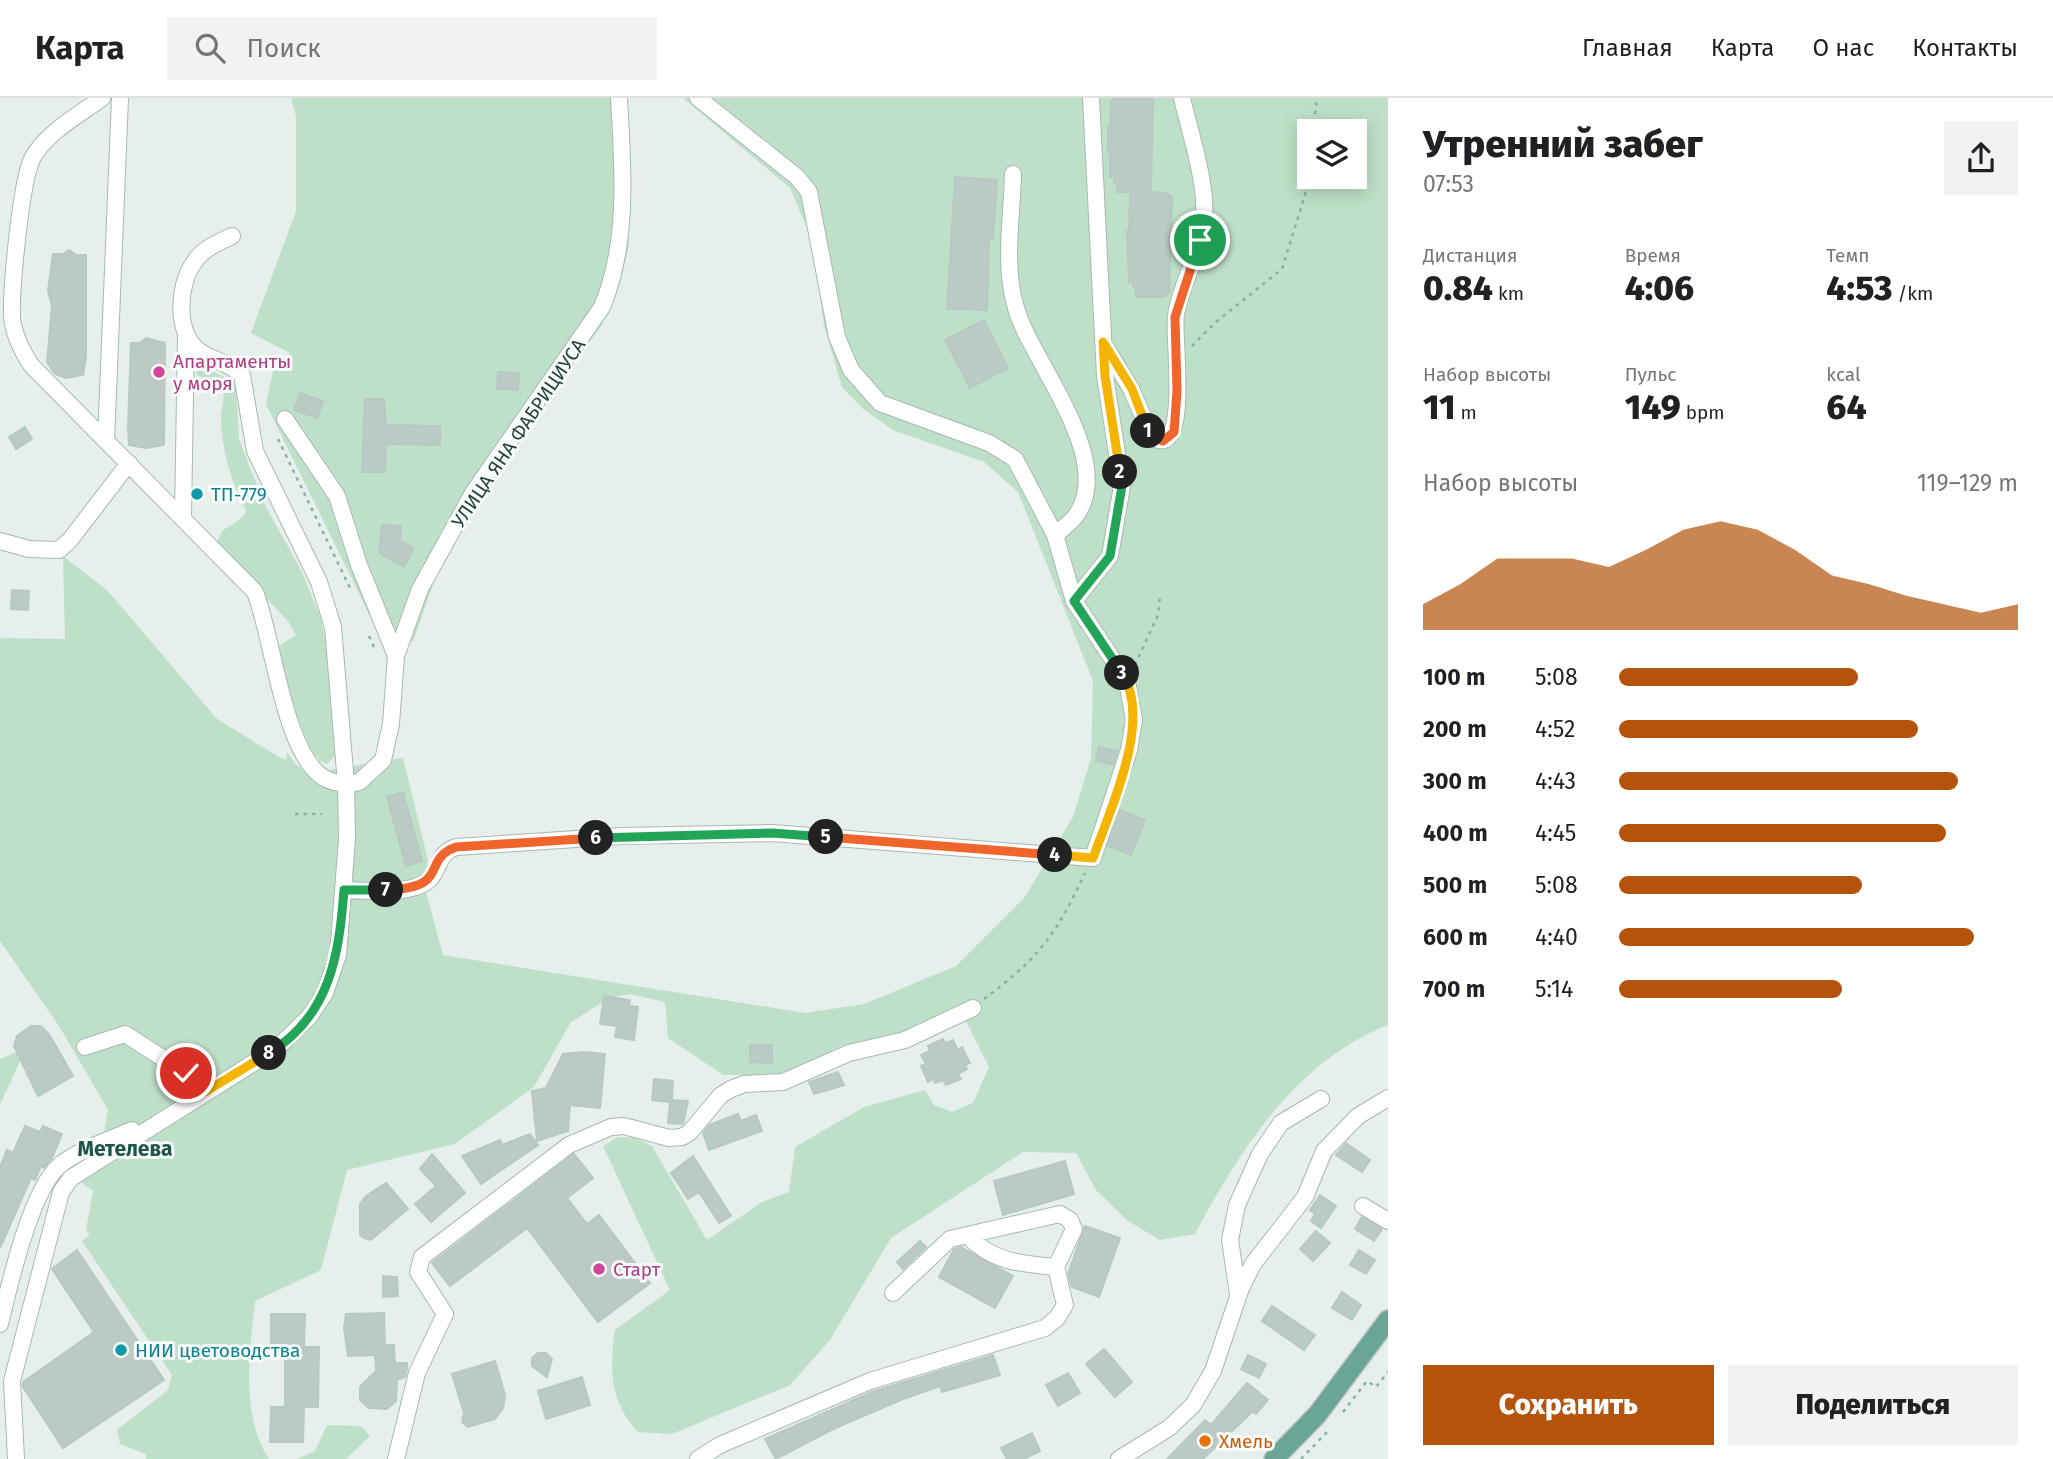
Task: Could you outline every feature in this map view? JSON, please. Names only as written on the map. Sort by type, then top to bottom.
[{"type":"main road","points":[[1274,1459],[1317,1415],[1388,1320]]},
{"type":"street","points":[[102,98],[48,139],[33,157],[28,169],[8,250],[12,317],[22,352],[31,365],[255,592],[266,618],[289,724],[299,748],[310,766],[325,779],[346,784]]},
{"type":"street","points":[[106,441],[120,98]]},
{"type":"street","name":"УЛИЦА ЯНА ФАБРИЦИУСА","points":[[346,784],[359,782],[383,760],[391,724],[396,656],[420,589],[473,493],[602,307],[614,279],[621,241],[619,98]]},
{"type":"street","points":[[344,890],[412,890],[433,877],[440,858],[447,850],[456,847],[622,836],[772,833],[1093,858],[1129,750],[1134,720],[1127,681],[1074,601],[1055,535],[1015,459],[989,443],[880,403],[862,385],[843,355],[837,337],[809,192],[797,177],[698,98]]},
{"type":"street","points":[[1074,601],[1110,556],[1122,486],[1105,376],[1091,98]]},
{"type":"street","points":[[1103,342],[1132,389],[1146,429],[1157,440],[1170,438],[1174,432],[1175,317],[1205,217],[1182,98]]},
{"type":"street","points":[[1013,174],[1010,266],[1016,309],[1024,330],[1060,394],[1073,426],[1086,472],[1082,504],[1075,517],[1055,535]]},
{"type":"street","points":[[183,517],[186,332],[182,306],[185,281],[193,264],[207,248],[232,236]]},
{"type":"street","points":[[16,1459],[16,1435],[5,1393],[15,1368],[61,1192],[71,1178],[277,1048],[309,1017],[333,974],[344,890],[346,784],[333,627],[319,582],[255,451],[242,375],[199,351],[186,332]]},
{"type":"street","points":[[285,419],[337,496],[359,565],[396,656]]},
{"type":"street","points":[[0,541],[29,549],[59,550],[70,540],[129,463]]},
{"type":"street","points":[[396,1459],[417,1373],[445,1314],[418,1272],[422,1257],[569,1145],[592,1133],[624,1126],[669,1138],[682,1137],[690,1132],[721,1095],[731,1089],[744,1084],[783,1082],[849,1053],[905,1040],[973,1007]]},
{"type":"street","points":[[85,1047],[125,1034],[186,1073],[205,1092]]},
{"type":"street","points":[[1119,1459],[1170,1428],[1193,1405],[1213,1371],[1238,1294],[1253,1264],[1305,1197],[1324,1151],[1358,1116],[1388,1098]]},
{"type":"street","points":[[1238,1294],[1230,1240],[1237,1205],[1260,1154],[1281,1123],[1321,1099]]},
{"type":"street","points":[[0,1324],[18,1256],[46,1183],[57,1168],[72,1157],[182,1107]]},
{"type":"street","points":[[1363,1206],[1388,1221]]},
{"type":"street","points":[[698,1459],[720,1445],[870,1381],[1045,1328],[1057,1318],[1065,1305],[1056,1267],[1074,1230],[1070,1220],[1060,1214],[950,1239],[893,1293]]},
{"type":"street","points":[[968,1235],[981,1249],[1008,1262],[1056,1267]]},
{"type":"street","points":[[0,1428],[16,1435]]},
{"type":"path","points":[[1314,119],[1317,98]]},
{"type":"path","points":[[1176,362],[1216,322],[1282,269],[1306,189]]},
{"type":"path","points":[[278,438],[351,589]]},
{"type":"path","points":[[1127,681],[1158,615],[1160,596]]},
{"type":"path","points":[[371,640],[372,648]]},
{"type":"path","points":[[295,814],[322,814]]},
{"type":"path","points":[[973,1007],[1033,960],[1061,924],[1093,858]]},
{"type":"path","points":[[1342,1413],[1367,1381],[1376,1387],[1388,1372]]},
{"type":"path","points":[[1301,1459],[1334,1424]]},
{"type":"green space","points":[[291,98],[627,98],[629,246],[620,284],[602,325],[512,445],[437,573],[413,642],[369,614],[266,404],[273,371],[290,353],[251,333],[296,211],[296,116]]},
{"type":"green space","points":[[683,98],[1388,98],[1388,1025],[1355,1041],[1325,1061],[1298,1085],[1251,1141],[1195,1234],[1160,1240],[1128,1221],[1096,1190],[1076,1153],[1023,1152],[891,1238],[830,1340],[790,1385],[672,1434],[638,1432],[622,1409],[614,1385],[612,1359],[615,1330],[670,1290],[603,1146],[618,1137],[635,1138],[652,1146],[707,1240],[762,1202],[789,1192],[795,1147],[864,1107],[925,1090],[934,1105],[952,1112],[973,1103],[989,1067],[958,1005],[903,1032],[841,1046],[783,1075],[723,1075],[668,1038],[665,1002],[631,994],[611,997],[571,1022],[534,1087],[455,1144],[347,1170],[321,1270],[255,1301],[249,1382],[254,1423],[269,1459],[146,1459],[146,1454],[120,1444],[117,1430],[168,1390],[172,1375],[82,1241],[90,1235],[86,1230],[93,1191],[77,1179],[98,1166],[108,1110],[59,1026],[0,941],[0,638],[65,639],[63,556],[108,591],[217,719],[279,757],[286,760],[287,752],[296,765],[311,773],[403,758],[428,860],[425,888],[443,955],[805,1013],[864,1004],[956,966],[1024,898],[1073,817],[1091,758],[1093,681],[1018,492],[984,462],[893,430],[863,409],[842,387],[824,326],[814,245],[790,188]]},
{"type":"green space","points":[[201,366],[231,380],[236,387],[239,439],[265,505],[302,572],[321,619],[331,666],[337,754],[327,764],[318,759],[303,731],[278,647],[296,635],[288,621],[215,546],[222,531],[243,517],[246,510],[225,454],[221,419],[223,392],[196,374],[197,368]]},
{"type":"green space","points":[[26,1048],[0,1105],[0,1059]]},
{"type":"green space","points":[[327,1425],[361,1426],[370,1436],[346,1459],[297,1459],[315,1451]]},
{"type":"building","points":[[1114,98],[1153,98],[1151,192],[1167,193],[1172,197],[1169,293],[1164,297],[1136,297],[1136,288],[1133,287],[1133,282],[1129,282],[1127,231],[1130,192],[1117,192],[1117,183],[1114,183],[1114,177],[1110,177],[1108,127],[1111,102]]},
{"type":"building","points":[[955,177],[997,180],[993,238],[989,238],[987,310],[947,309]]},
{"type":"building","points":[[69,250],[76,255],[86,255],[86,357],[83,375],[66,378],[55,374],[47,362],[52,306],[48,291],[53,254],[63,254]]},
{"type":"building","points":[[984,320],[1008,368],[970,388],[945,340]]},
{"type":"building","points":[[146,338],[165,343],[164,445],[146,448],[129,445],[128,427],[131,343],[140,343]]},
{"type":"building","points":[[498,372],[519,373],[518,390],[497,389]]},
{"type":"building","points":[[300,393],[323,401],[317,418],[294,410]]},
{"type":"building","points":[[365,399],[384,399],[386,425],[440,426],[440,445],[386,444],[385,472],[362,472]]},
{"type":"building","points":[[25,427],[32,439],[16,449],[9,437]]},
{"type":"building","points":[[382,525],[401,526],[400,541],[414,548],[404,567],[379,553]]},
{"type":"building","points":[[12,590],[29,591],[28,610],[11,609]]},
{"type":"building","points":[[1099,747],[1117,751],[1113,765],[1096,760]]},
{"type":"building","points":[[403,792],[422,861],[406,866],[387,797]]},
{"type":"building","points":[[1120,810],[1145,820],[1131,855],[1108,846]]},
{"type":"building","points":[[604,996],[630,1000],[629,1006],[638,1007],[634,1040],[615,1037],[617,1026],[600,1024]]},
{"type":"building","points":[[31,1026],[41,1026],[49,1034],[73,1076],[38,1096],[14,1046],[17,1036]]},
{"type":"building","points":[[943,1039],[945,1043],[953,1040],[958,1050],[962,1047],[970,1063],[965,1065],[967,1069],[958,1074],[961,1079],[946,1085],[943,1080],[935,1083],[933,1079],[928,1082],[921,1066],[926,1064],[921,1055],[930,1051],[928,1046]]},
{"type":"building","points":[[750,1045],[772,1045],[772,1063],[750,1062]]},
{"type":"building","points":[[563,1054],[605,1054],[600,1108],[570,1105],[568,1131],[537,1141],[532,1091],[546,1088]]},
{"type":"building","points":[[838,1072],[844,1085],[814,1094],[809,1082]]},
{"type":"building","points":[[654,1079],[673,1081],[672,1100],[688,1101],[683,1124],[668,1123],[670,1102],[652,1100]]},
{"type":"building","points":[[738,1114],[741,1121],[756,1115],[762,1131],[709,1150],[703,1133],[709,1125]]},
{"type":"building","points":[[25,1126],[40,1132],[43,1126],[62,1134],[52,1158],[44,1168],[41,1166],[35,1180],[31,1178],[0,1248],[0,1167],[7,1150],[13,1153]]},
{"type":"building","points":[[530,1134],[538,1145],[481,1184],[462,1156],[500,1140],[502,1145]]},
{"type":"building","points":[[1346,1143],[1370,1160],[1362,1172],[1336,1155]]},
{"type":"building","points":[[432,1154],[465,1193],[431,1222],[415,1204],[436,1186],[420,1169]]},
{"type":"building","points":[[574,1154],[593,1178],[567,1198],[587,1224],[599,1215],[650,1283],[598,1322],[527,1228],[450,1286],[432,1263]]},
{"type":"building","points":[[693,1156],[731,1216],[719,1223],[699,1192],[688,1199],[671,1173]]},
{"type":"building","points":[[1065,1161],[1074,1194],[1003,1215],[994,1181]]},
{"type":"building","points":[[386,1183],[408,1209],[371,1240],[364,1238],[360,1235],[360,1204],[366,1196]]},
{"type":"building","points":[[1320,1195],[1336,1206],[1321,1228],[1311,1221],[1315,1214],[1310,1210]]},
{"type":"building","points":[[1362,1217],[1382,1229],[1374,1241],[1355,1229]]},
{"type":"building","points":[[1085,1226],[1120,1238],[1099,1297],[1072,1287],[1068,1274]]},
{"type":"building","points":[[1316,1231],[1330,1243],[1313,1261],[1300,1249]]},
{"type":"building","points":[[920,1241],[926,1247],[903,1269],[897,1262]]},
{"type":"building","points":[[961,1247],[1013,1276],[995,1308],[939,1277],[954,1249]]},
{"type":"building","name":"НИИ цветоводства","points":[[77,1250],[164,1380],[63,1448],[23,1387],[23,1382],[94,1332],[52,1269]]},
{"type":"building","points":[[1359,1250],[1375,1260],[1366,1274],[1350,1265]]},
{"type":"building","points":[[383,1276],[397,1277],[398,1296],[383,1297]]},
{"type":"building","points":[[1342,1292],[1361,1305],[1352,1320],[1332,1308]]},
{"type":"building","points":[[1272,1306],[1315,1335],[1304,1350],[1262,1321]]},
{"type":"building","points":[[384,1313],[385,1345],[394,1345],[395,1363],[407,1363],[407,1369],[405,1377],[397,1380],[396,1401],[387,1409],[369,1408],[360,1400],[360,1387],[376,1371],[375,1355],[348,1356],[344,1328],[346,1314]]},
{"type":"building","points":[[271,1314],[305,1314],[304,1347],[319,1347],[318,1407],[304,1407],[303,1442],[270,1442],[271,1407],[285,1407],[285,1347],[271,1347]]},
{"type":"building","points":[[1104,1349],[1132,1382],[1115,1397],[1086,1364]]},
{"type":"building","points":[[538,1353],[546,1353],[552,1359],[547,1377],[532,1366],[532,1358]]},
{"type":"building","points":[[993,1355],[1000,1375],[942,1392],[940,1386],[903,1399],[833,1429],[776,1459],[765,1439],[874,1391]]},
{"type":"building","points":[[1248,1355],[1266,1364],[1259,1378],[1241,1369]]},
{"type":"building","points":[[495,1361],[505,1395],[503,1408],[495,1419],[468,1427],[462,1422],[464,1413],[452,1374]]},
{"type":"building","points":[[1068,1373],[1080,1393],[1058,1406],[1046,1385]]},
{"type":"building","points":[[582,1377],[590,1405],[546,1419],[538,1391]]},
{"type":"building","points":[[1247,1383],[1268,1400],[1256,1414],[1253,1411],[1203,1459],[1167,1459],[1205,1420],[1211,1425]]},
{"type":"building","points":[[1032,1433],[1040,1451],[1024,1459],[1007,1459],[1001,1448]]},
{"type":"place","name":"Апартаменты у моря","points":[[159,372]]},
{"type":"place","name":"ТП-779","points":[[197,494]]},
{"type":"place","name":"Старт","points":[[599,1269]]},
{"type":"place","name":"НИИ цветоводства","points":[[121,1350]]},
{"type":"place","name":"Хмель","points":[[1205,1441]]},
{"type":"district","name":"Метелева","points":[[125,1149]]},
{"type":"route","points":[[186,1073],[205,1092],[277,1048],[295,1033],[325,993],[333,974],[338,954],[344,890],[412,890],[433,877],[440,858],[447,850],[456,847],[622,836],[772,833],[1093,858],[1129,750],[1134,720],[1127,681],[1115,658],[1100,643],[1074,601],[1110,556],[1122,486],[1105,376],[1103,342],[1132,389],[1146,429],[1157,440],[1170,438],[1176,421],[1175,317],[1200,240]]}]
